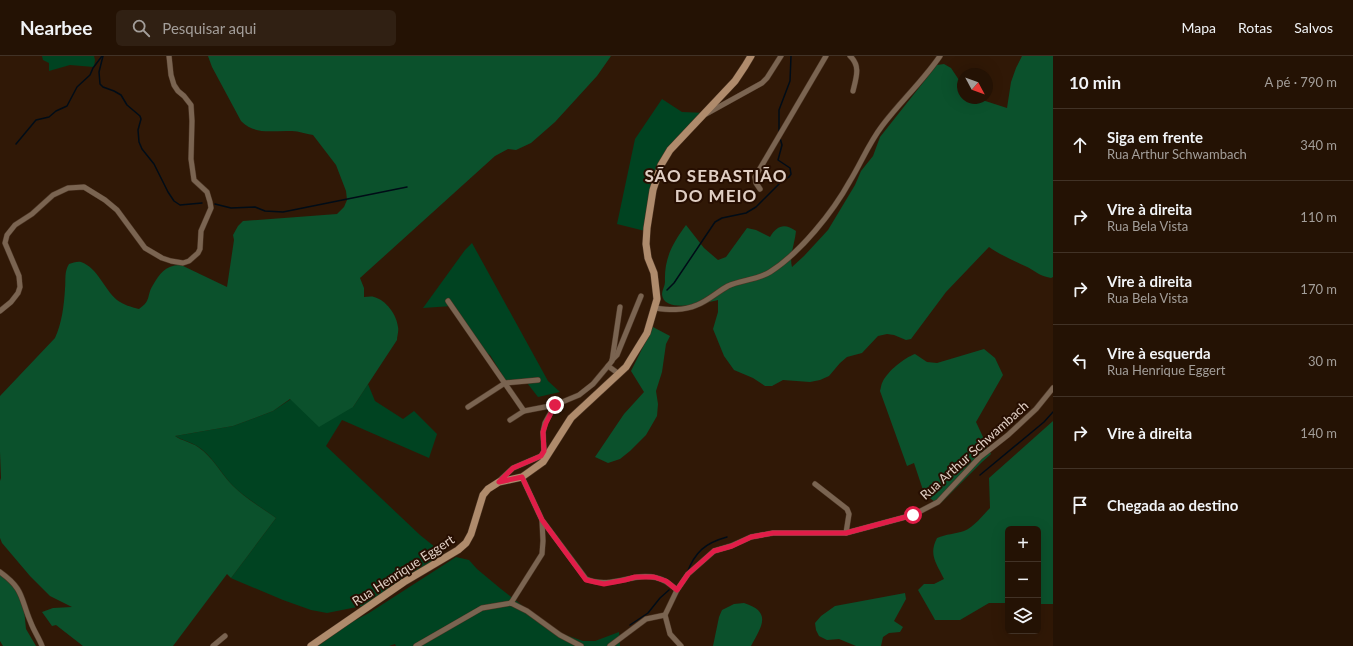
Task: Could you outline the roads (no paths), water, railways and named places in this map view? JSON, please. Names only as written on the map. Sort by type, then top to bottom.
[{"type":"street","points":[[0,311],[11,302],[18,293],[20,287],[19,276],[5,243],[8,235],[16,225],[32,214],[53,195],[68,188],[84,187],[105,200],[117,210],[145,248],[162,258],[183,263],[189,261],[198,253],[200,249],[201,231],[211,208],[207,192],[194,180],[191,159],[192,121],[190,105],[184,96],[174,86],[168,56]]},
{"type":"street","name":"Rua Henrique Eggert","points":[[311,646],[404,582],[458,550],[466,543],[471,534],[483,495],[488,488],[499,482],[522,477],[543,462],[571,418],[619,374],[636,352],[647,333],[657,299],[654,273],[648,258],[646,244],[647,228],[654,190],[661,165],[670,150],[735,81],[750,56]]},
{"type":"street","points":[[702,116],[762,83],[767,78],[781,56]]},
{"type":"street","points":[[760,189],[755,177],[826,56]]},
{"type":"street","points":[[850,56],[855,62],[857,68],[853,91]]},
{"type":"street","points":[[655,308],[670,310],[684,309],[697,305],[736,282],[749,280],[769,273],[785,261],[828,216],[850,182],[870,144],[882,126],[932,68],[940,56]]},
{"type":"street","points":[[510,420],[524,411],[555,405],[579,395],[593,384],[617,355],[641,296]]},
{"type":"street","points":[[448,301],[524,411]]},
{"type":"street","points":[[612,361],[620,307]]},
{"type":"street","points":[[608,366],[619,374]]},
{"type":"street","points":[[468,407],[505,383],[538,380]]},
{"type":"street","name":"Rua Arthur Schwambach","points":[[665,615],[677,590],[688,574],[714,551],[732,546],[751,537],[773,533],[846,533],[913,515],[938,502],[980,457],[1008,435],[1036,408],[1053,388]]},
{"type":"street","points":[[499,482],[513,468],[541,456],[544,451],[543,432],[555,405]]},
{"type":"street","points":[[522,477],[542,520],[586,580],[604,584],[635,577],[654,577],[666,581],[677,590]]},
{"type":"street","points":[[815,484],[847,509],[849,514],[846,533]]},
{"type":"street","points":[[511,602],[542,554],[542,520]]},
{"type":"street","points":[[0,572],[19,589],[30,622],[41,644],[45,646]]},
{"type":"street","points":[[416,646],[482,608],[511,602],[527,611],[560,635],[581,646]]},
{"type":"street","points":[[610,646],[646,618],[665,615],[670,634],[681,646]]},
{"type":"street","points":[[213,646],[225,636]]},
{"type":"waterway","points":[[16,144],[36,120],[49,117],[56,111],[67,106],[77,87],[90,75],[93,68],[102,56]]},
{"type":"waterway","points":[[103,56],[99,72],[100,84],[103,87],[121,95],[127,105],[140,116],[141,119],[138,130],[139,142],[142,149],[154,164],[174,201],[180,205],[202,203]]},
{"type":"waterway","points":[[779,133],[779,110],[790,81],[791,56]]},
{"type":"waterway","points":[[667,290],[674,283],[715,222],[722,218],[746,213],[756,207],[782,181],[789,177],[791,174],[790,168],[778,160],[782,145],[780,138]]},
{"type":"waterway","points":[[215,204],[231,208],[255,207],[265,211],[283,212],[407,187]]},
{"type":"waterway","points":[[980,475],[1044,422],[1053,412]]},
{"type":"waterway","points":[[687,573],[697,554],[702,549],[719,539],[727,537]]},
{"type":"waterway","points":[[630,625],[648,613],[660,598],[669,590]]},
{"type":"district","name":"SÃO SEBASTIÃO DO MEIO","points":[[716,185]]}]
